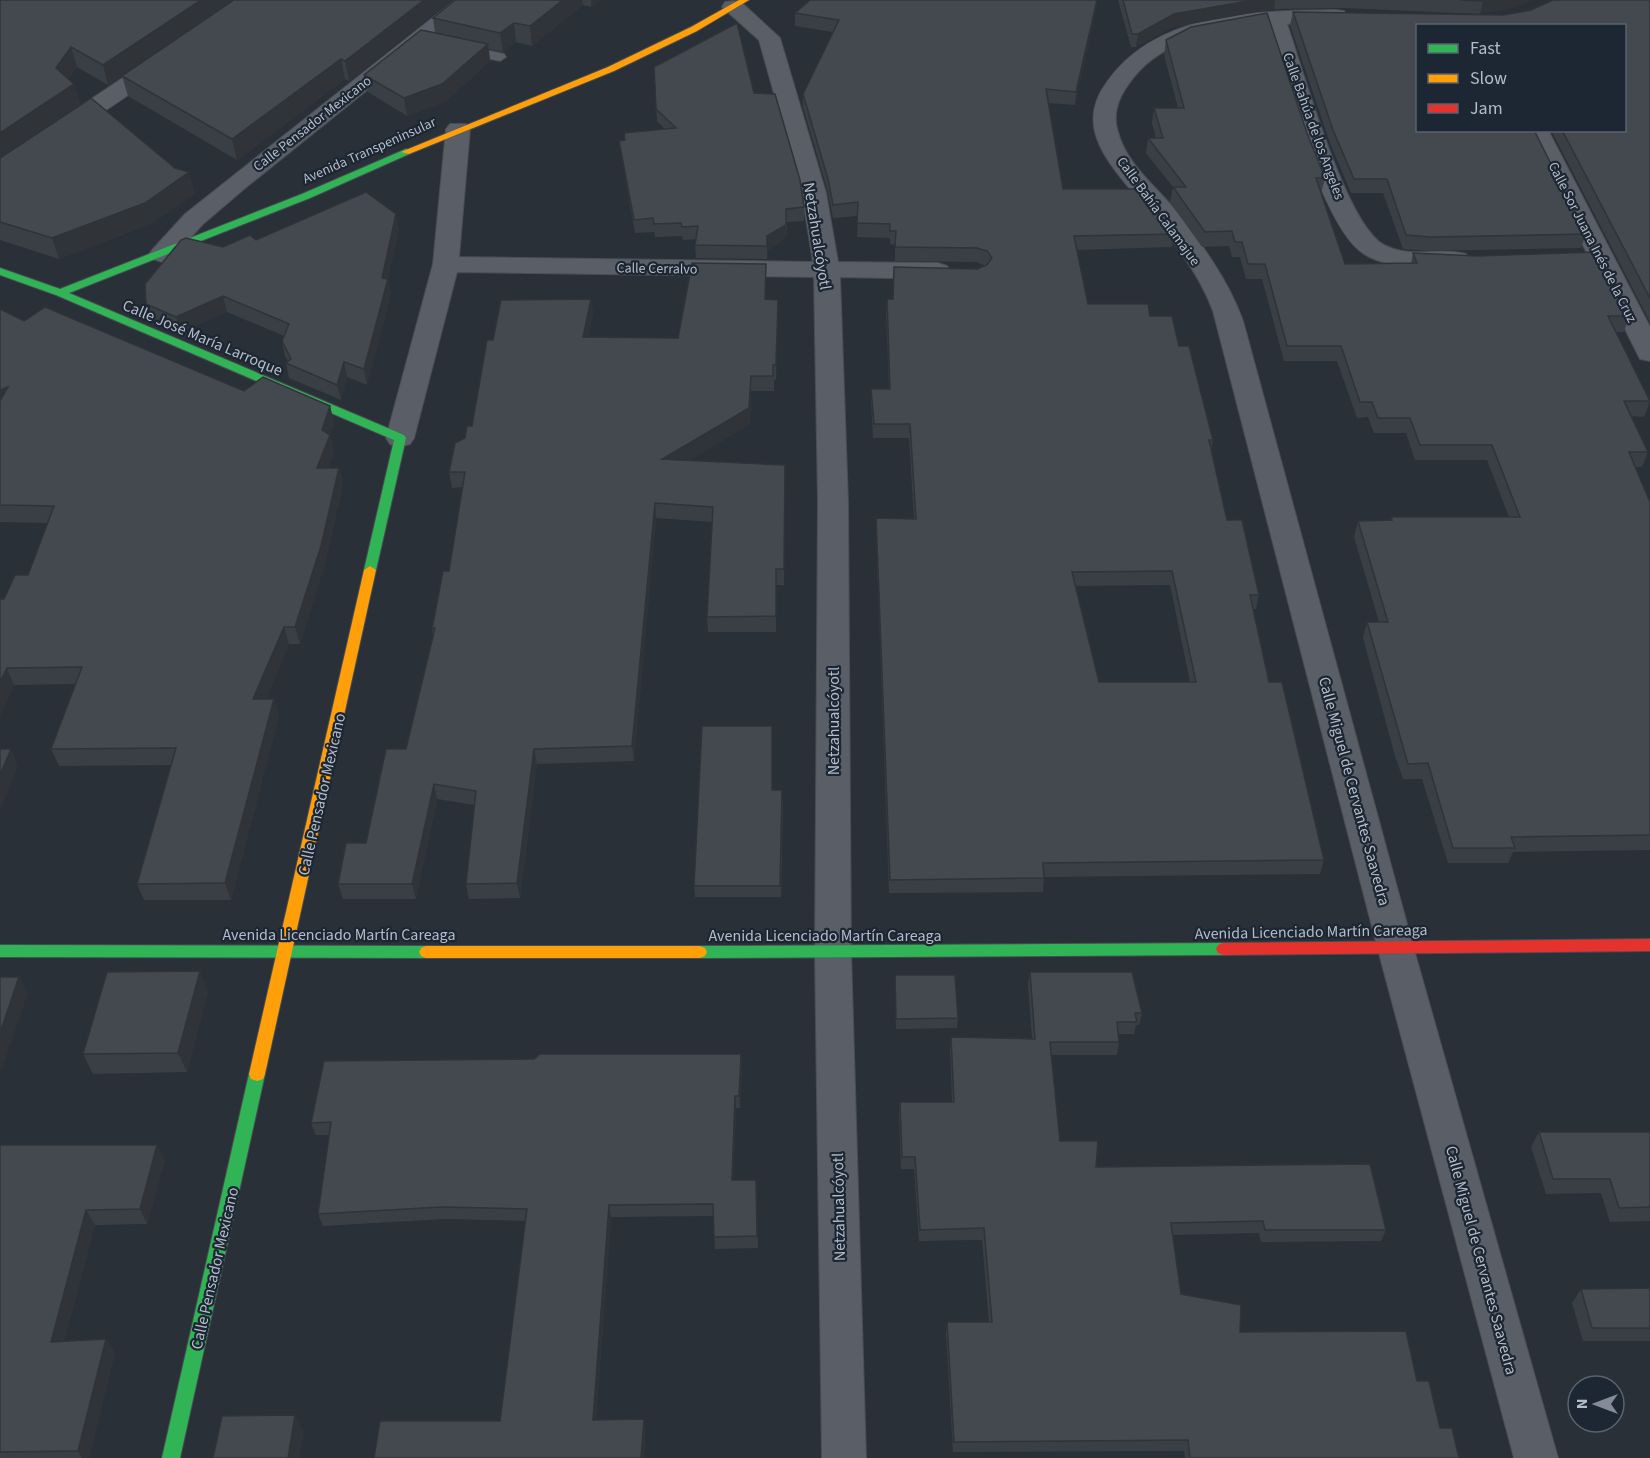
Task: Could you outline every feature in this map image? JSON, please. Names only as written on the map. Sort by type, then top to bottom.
[{"type":"main road","name":"Avenida Transpeninsular","points":[[60,293],[306,196],[458,129],[611,69],[739,4]]},
{"type":"main road","points":[[0,271],[60,293]]},
{"type":"main road","points":[[11,293],[33,283]]},
{"type":"main road","name":"Calle José María Larroque","points":[[60,293],[400,438]]},
{"type":"main road","name":"Calle Pensador Mexicano","points":[[171,1458],[400,438]]},
{"type":"main road","name":"Avenida Licenciado Martín Careaga","points":[[0,951],[833,952],[1650,945]]},
{"type":"street","name":"Calle Pensador Mexicano","points":[[162,254],[194,219],[235,184],[428,42],[468,0]]},
{"type":"street","name":"Netzahualcóyotl","points":[[739,4],[768,38],[793,115],[814,193],[827,270],[832,502],[833,952],[844,1458]]},
{"type":"street","name":"Calle Bahía Calamajue","points":[[1221,298],[1170,221],[1123,164],[1106,133],[1103,107],[1120,78],[1147,52],[1181,34],[1274,16],[1355,16]]},
{"type":"street","name":"Calle Bahúa de los Angeles","points":[[1274,16],[1334,186],[1354,229],[1368,246],[1387,254],[1416,260],[1485,259]]},
{"type":"street","points":[[0,171],[176,52]]},
{"type":"street","name":"Calle Pensador Mexicano","points":[[400,438],[446,264],[458,129]]},
{"type":"street","name":"Calle Sor Juana Inés de la Cruz","points":[[1537,132],[1589,257],[1650,353]]},
{"type":"street","name":"Calle Cerralvo","points":[[446,264],[965,272]]},
{"type":"street","name":"Calle Miguel de Cervantes Saavedra","points":[[1221,298],[1248,387],[1395,946],[1536,1458]]},
{"type":"lane","points":[[459,48],[500,57]]},
{"type":"building","points":[[0,0],[201,0],[103,65],[71,47],[56,68],[74,84],[0,133]]},
{"type":"building","points":[[234,0],[424,0],[345,61],[341,59],[232,139],[122,76]]},
{"type":"building","points":[[455,0],[563,0],[530,26],[514,23],[500,33],[433,18]]},
{"type":"building","points":[[810,0],[1097,0],[1076,92],[1046,89],[1063,189],[1141,189],[1174,234],[1074,236],[1088,304],[1148,304],[1150,316],[1172,316],[1179,346],[1189,346],[1213,440],[1209,440],[1227,520],[1242,520],[1259,595],[1250,595],[1269,682],[1282,682],[1324,860],[1043,863],[1044,878],[890,880],[876,518],[916,519],[910,424],[874,424],[871,389],[890,389],[887,299],[893,299],[894,267],[977,269],[987,265],[992,258],[987,251],[977,248],[895,247],[896,231],[890,231],[890,224],[857,223],[858,202],[833,205],[828,179],[803,94],[839,20],[795,13]],"holes":[[[1172,571],[1196,682],[1099,682],[1072,572]]]},
{"type":"building","points":[[1123,0],[1254,0],[1174,14],[1138,34],[1132,34]]},
{"type":"building","points":[[1553,0],[1650,0],[1650,298],[1563,132],[1626,132],[1626,24],[1416,24],[1416,132],[1535,132],[1586,234],[1431,237],[1406,235],[1387,179],[1354,179],[1333,130],[1293,12],[1503,15],[1531,10]]},
{"type":"building","points":[[1267,13],[1307,133],[1325,178],[1316,178],[1345,264],[1417,263],[1413,253],[1477,256],[1596,252],[1629,316],[1608,316],[1650,401],[1624,401],[1648,452],[1629,452],[1650,502],[1650,835],[1511,837],[1515,848],[1453,848],[1428,763],[1408,764],[1367,622],[1388,622],[1358,521],[1392,520],[1391,517],[1520,517],[1492,445],[1420,445],[1410,418],[1378,418],[1372,402],[1360,402],[1341,346],[1287,346],[1265,264],[1248,264],[1242,242],[1235,242],[1232,231],[1205,232],[1173,187],[1186,187],[1148,138],[1163,138],[1154,108],[1184,108],[1166,40],[1191,27]]},
{"type":"building","points":[[737,23],[754,93],[775,94],[800,180],[804,207],[786,209],[786,225],[767,236],[767,246],[695,245],[698,226],[682,227],[681,223],[654,224],[653,218],[634,220],[619,141],[625,140],[624,133],[676,128],[656,109],[654,67]]},
{"type":"building","points":[[421,30],[488,44],[442,84],[404,98],[364,75]]},
{"type":"building","points":[[91,98],[175,168],[189,172],[145,203],[52,238],[0,222],[0,158]]},
{"type":"building","points":[[366,192],[396,214],[382,278],[388,279],[364,369],[344,362],[337,385],[286,363],[291,359],[282,341],[289,324],[223,296],[176,317],[146,304],[145,284],[181,240],[186,238],[223,247],[250,235],[256,240]]},
{"type":"building","points":[[692,263],[766,264],[765,299],[778,300],[776,365],[773,365],[773,376],[751,376],[749,408],[662,459],[785,465],[784,569],[776,569],[776,616],[707,617],[713,507],[655,503],[632,746],[534,749],[517,883],[466,884],[476,791],[434,784],[412,884],[338,884],[346,843],[366,843],[386,749],[406,749],[435,628],[432,629],[443,571],[449,571],[465,472],[449,472],[455,443],[465,438],[467,426],[472,426],[487,340],[493,340],[501,300],[591,299],[583,337],[678,338]]},
{"type":"building","points":[[45,307],[244,391],[263,377],[330,406],[322,430],[330,435],[317,468],[339,468],[321,546],[295,627],[284,627],[253,699],[274,699],[225,883],[137,884],[176,748],[51,749],[82,667],[7,668],[0,682],[0,599],[4,599],[15,575],[28,575],[54,506],[0,505],[0,401],[8,387],[0,390],[0,309],[24,321]]},
{"type":"building","points":[[702,726],[772,726],[772,790],[782,790],[780,886],[694,886]]},
{"type":"building","points":[[0,749],[11,749],[0,775]]},
{"type":"building","points":[[200,971],[178,1053],[83,1054],[107,972]]},
{"type":"building","points":[[1030,972],[1132,972],[1142,1013],[1135,1013],[1137,1022],[1117,1022],[1119,1042],[1050,1042],[1060,1141],[1098,1141],[1096,1167],[1370,1164],[1386,1230],[1265,1230],[1263,1221],[1171,1223],[1181,1294],[1241,1305],[1240,1332],[1406,1331],[1417,1381],[1429,1381],[1440,1428],[1452,1428],[1459,1458],[1190,1458],[1188,1440],[954,1442],[947,1322],[992,1322],[984,1228],[920,1230],[915,1157],[902,1157],[900,1102],[954,1102],[951,1037],[1035,1039]]},
{"type":"building","points":[[895,975],[955,975],[958,1018],[896,1019]]},
{"type":"building","points":[[0,977],[19,977],[0,1033]]},
{"type":"building","points":[[540,1054],[741,1054],[739,1096],[735,1096],[732,1180],[756,1180],[757,1236],[714,1237],[713,1204],[609,1205],[593,1420],[644,1419],[641,1458],[374,1458],[380,1421],[500,1421],[527,1209],[442,1207],[318,1214],[331,1122],[311,1123],[324,1061],[534,1059]]},
{"type":"building","points":[[1539,1132],[1650,1132],[1650,1207],[1619,1208],[1610,1179],[1553,1179]]},
{"type":"building","points":[[0,1145],[157,1145],[140,1209],[86,1210],[51,1342],[106,1339],[78,1451],[0,1452]]},
{"type":"building","points":[[1650,1288],[1650,1328],[1592,1328],[1581,1289]]},
{"type":"building","points":[[295,1415],[288,1458],[213,1458],[222,1416]]},
{"type":"traffic: fast","points":[[0,271],[60,293],[306,196],[406,152]]},
{"type":"traffic: fast","points":[[60,293],[400,438],[370,570]]},
{"type":"traffic: fast","points":[[700,952],[1223,949]]},
{"type":"traffic: fast","points":[[0,951],[426,952]]},
{"type":"traffic: fast","points":[[171,1458],[257,1074]]},
{"type":"traffic: slow","points":[[406,152],[611,69],[694,29],[745,0]]},
{"type":"traffic: slow","points":[[257,1074],[370,570]]},
{"type":"traffic: slow","points":[[426,952],[700,952]]},
{"type":"traffic: jam","points":[[1223,949],[1650,945]]}]
